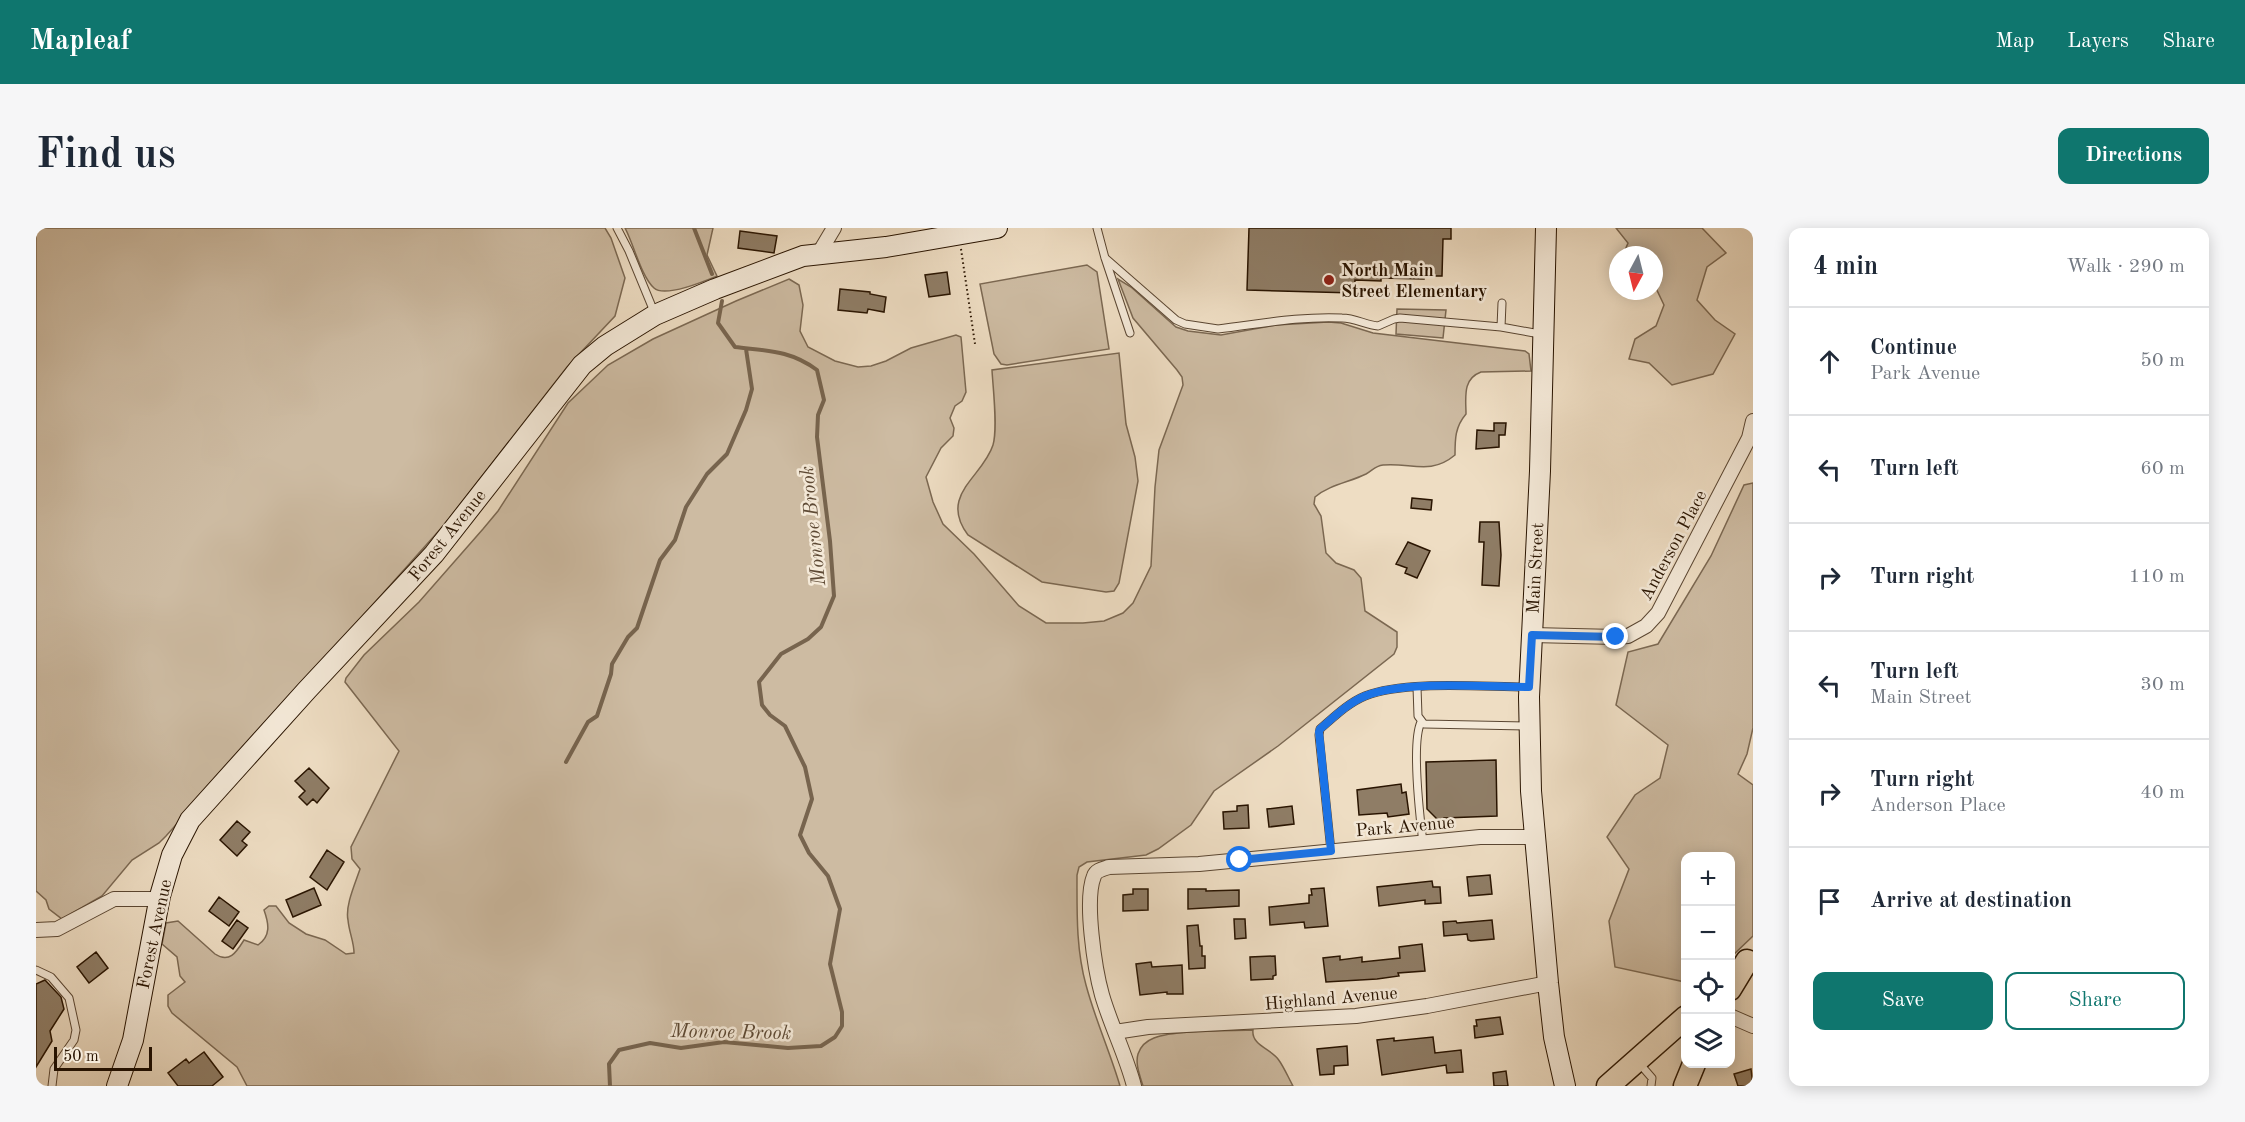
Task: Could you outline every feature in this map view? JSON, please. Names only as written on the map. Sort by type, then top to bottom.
[{"type":"main road","points":[[1735,973],[1750,959]]},
{"type":"main road","points":[[1735,983],[1750,959]]},
{"type":"main road","points":[[1608,1086],[1681,1021]]},
{"type":"main road","points":[[1685,1086],[1692,1068]]},
{"type":"street","points":[[819,253],[834,228]]},
{"type":"street","name":"Forest Avenue","points":[[117,1086],[128,1060],[159,899],[172,855],[190,820],[434,554],[582,365],[605,346],[655,315],[725,285],[803,256],[886,247],[997,228]]},
{"type":"street","name":"Main Street","points":[[1546,228],[1540,471],[1529,687],[1531,791],[1554,1037],[1565,1086]]},
{"type":"street","name":"Anderson Place","points":[[1532,635],[1622,636],[1637,632],[1646,626],[1658,613],[1686,563],[1751,438],[1753,422]]},
{"type":"street","name":"Park Avenue","points":[[1115,1032],[1102,995],[1092,936],[1091,894],[1094,877],[1099,870],[1109,867],[1183,865],[1480,837],[1534,837]]},
{"type":"street","points":[[36,930],[57,929],[114,898],[159,899]]},
{"type":"street","name":"Highland Avenue","points":[[1115,1032],[1148,1027],[1356,1016],[1427,1006],[1548,983]]},
{"type":"street","points":[[1735,1018],[1753,1026]]},
{"type":"street","points":[[1115,1032],[1134,1086]]},
{"type":"street","points":[[124,1086],[128,1060]]},
{"type":"lane","points":[[617,228],[655,315]]},
{"type":"lane","points":[[1097,228],[1130,333]]},
{"type":"lane","points":[[1105,258],[1176,320],[1209,328],[1218,329],[1279,320],[1338,318],[1378,326],[1400,318],[1501,327],[1543,335]]},
{"type":"lane","points":[[1501,327],[1502,303]]},
{"type":"lane","points":[[1417,687],[1418,716],[1421,722],[1417,738],[1418,785],[1423,843]]},
{"type":"lane","points":[[1331,851],[1319,730],[1354,701],[1389,689],[1529,687]]},
{"type":"lane","points":[[1421,722],[1431,725],[1530,726]]},
{"type":"lane","points":[[36,970],[51,976],[69,998],[76,1027],[75,1037],[53,1072],[52,1086]]},
{"type":"lane","points":[[1637,1061],[1652,1078],[1651,1086]]},
{"type":"path","points":[[958,235],[975,344]]},
{"type":"shaded area","points":[[36,228],[605,228],[611,238],[625,278],[615,316],[567,367],[444,525],[166,836],[132,860],[102,896],[62,919],[49,909],[46,900],[36,891]]},
{"type":"shaded area","points":[[625,228],[713,228],[707,255],[717,276],[676,290],[659,291],[649,283]]},
{"type":"shaded area","points":[[1616,228],[1702,228],[1726,253],[1707,267],[1697,300],[1715,320],[1735,334],[1713,374],[1672,385],[1649,363],[1629,359],[1635,339],[1656,326],[1664,305],[1662,300],[1663,246],[1627,246],[1628,243]]},
{"type":"shaded area","points":[[1087,265],[1097,272],[1109,349],[1007,365],[1001,364],[994,354],[980,284]]},
{"type":"shaded area","points":[[789,279],[799,285],[803,305],[800,331],[808,347],[835,361],[858,367],[871,366],[911,348],[956,335],[961,337],[966,392],[962,401],[955,406],[950,418],[954,428],[953,436],[941,448],[926,477],[933,502],[943,524],[974,554],[1019,606],[1046,623],[1104,621],[1123,613],[1133,603],[1151,566],[1159,450],[1183,385],[1182,377],[1177,370],[1133,318],[1118,279],[1131,287],[1176,327],[1188,331],[1221,335],[1276,325],[1341,323],[1373,333],[1525,351],[1529,354],[1531,371],[1481,372],[1471,379],[1466,390],[1466,414],[1456,433],[1455,455],[1446,461],[1428,467],[1393,465],[1376,467],[1360,477],[1327,489],[1315,497],[1314,504],[1321,516],[1326,553],[1336,563],[1354,570],[1361,578],[1365,611],[1397,632],[1397,647],[1394,654],[1278,746],[1214,791],[1191,825],[1158,849],[1146,855],[1087,862],[1079,867],[1077,917],[1083,971],[1120,1086],[247,1086],[237,1067],[172,1013],[168,1006],[168,995],[185,982],[180,976],[177,957],[162,944],[166,923],[178,921],[215,954],[225,958],[232,955],[244,940],[258,945],[265,938],[268,929],[264,910],[269,906],[276,906],[289,923],[306,934],[325,940],[346,954],[354,953],[347,914],[360,869],[352,859],[351,847],[399,751],[345,682],[346,678],[364,655],[419,602],[483,529],[498,511],[568,403],[608,365],[653,339]]},
{"type":"shaded area","points":[[1397,309],[1446,310],[1443,338],[1396,334]]},
{"type":"shaded area","points":[[1119,353],[1126,424],[1135,457],[1138,481],[1119,583],[1114,591],[1106,592],[1042,582],[968,535],[960,521],[958,509],[960,497],[993,445],[995,419],[992,370]]},
{"type":"shaded area","points":[[1753,483],[1753,728],[1747,754],[1738,774],[1753,785],[1753,936],[1735,953],[1735,852],[1681,852],[1681,981],[1615,967],[1609,921],[1629,869],[1607,837],[1635,795],[1660,778],[1668,745],[1616,705],[1628,652],[1658,644],[1711,556],[1744,485]]},
{"type":"shaded area","points":[[1253,1030],[1255,1039],[1275,1055],[1293,1086],[1143,1086],[1137,1058],[1142,1046],[1151,1039],[1188,1032]]},
{"type":"building","points":[[1249,228],[1451,228],[1451,239],[1443,239],[1442,276],[1424,276],[1424,279],[1381,278],[1381,281],[1355,280],[1354,293],[1247,290]]},
{"type":"building","points":[[740,231],[777,236],[774,253],[738,248]]},
{"type":"building","points":[[947,272],[950,294],[929,297],[925,275]]},
{"type":"building","points":[[840,289],[870,292],[870,294],[886,297],[884,312],[868,309],[867,313],[838,310]]},
{"type":"building","points":[[1494,423],[1506,423],[1505,435],[1499,435],[1499,447],[1476,449],[1477,430],[1494,431]]},
{"type":"building","points":[[1412,498],[1432,500],[1431,510],[1411,508]]},
{"type":"building","points":[[1480,522],[1499,522],[1501,555],[1499,586],[1482,585],[1484,542],[1479,542]]},
{"type":"building","points":[[1408,542],[1430,551],[1417,578],[1405,573],[1407,568],[1396,564]]},
{"type":"building","points":[[1496,760],[1497,816],[1444,818],[1440,822],[1427,809],[1426,762]]},
{"type":"building","points":[[309,768],[329,788],[317,803],[313,799],[307,805],[299,797],[305,791],[295,781]]},
{"type":"building","points":[[1401,784],[1402,793],[1406,792],[1409,814],[1388,817],[1387,813],[1359,815],[1357,790]]},
{"type":"building","points":[[1248,805],[1249,828],[1224,829],[1223,812],[1237,811],[1237,806]]},
{"type":"building","points":[[1292,806],[1294,824],[1269,827],[1267,809]]},
{"type":"building","points":[[237,821],[250,832],[242,841],[247,845],[237,856],[220,840]]},
{"type":"building","points":[[327,850],[344,862],[327,890],[310,877]]},
{"type":"building","points":[[1490,875],[1492,894],[1469,896],[1467,877]]},
{"type":"building","points":[[1432,881],[1433,887],[1440,887],[1441,903],[1425,904],[1425,900],[1379,906],[1377,887]]},
{"type":"building","points":[[314,888],[321,905],[293,917],[286,900]]},
{"type":"building","points":[[1324,888],[1328,926],[1305,928],[1304,922],[1270,925],[1269,907],[1309,903],[1309,895],[1312,895],[1311,889]]},
{"type":"building","points":[[1133,889],[1148,889],[1148,910],[1123,911],[1123,895],[1133,894]]},
{"type":"building","points":[[1188,889],[1239,890],[1239,906],[1188,909]]},
{"type":"building","points":[[219,897],[239,912],[229,926],[209,911]]},
{"type":"building","points":[[1234,919],[1245,919],[1246,938],[1235,939]]},
{"type":"building","points":[[237,920],[248,928],[233,949],[222,941]]},
{"type":"building","points":[[1492,920],[1494,939],[1471,941],[1468,940],[1467,934],[1444,936],[1443,922]]},
{"type":"building","points":[[1198,925],[1202,956],[1205,956],[1205,968],[1189,969],[1187,926]]},
{"type":"building","points":[[1422,944],[1425,971],[1398,973],[1399,976],[1377,979],[1326,982],[1323,958],[1340,956],[1340,960],[1362,957],[1362,962],[1400,958],[1399,947]]},
{"type":"building","points":[[96,952],[108,968],[89,983],[77,967]]},
{"type":"building","points":[[1275,956],[1276,975],[1273,979],[1251,980],[1250,957]]},
{"type":"building","points":[[1151,962],[1152,967],[1182,965],[1183,994],[1167,994],[1167,992],[1140,995],[1136,964]]},
{"type":"building","points":[[45,980],[61,997],[64,1009],[50,1031],[52,1041],[36,1067],[36,984]]},
{"type":"building","points":[[1500,1017],[1503,1034],[1475,1038],[1476,1020]]},
{"type":"building","points":[[1433,1037],[1435,1053],[1461,1050],[1463,1072],[1447,1073],[1446,1065],[1382,1075],[1377,1040],[1394,1038],[1394,1041]]},
{"type":"building","points":[[1347,1046],[1348,1065],[1334,1066],[1334,1074],[1320,1075],[1317,1049]]},
{"type":"building","points":[[204,1052],[223,1077],[212,1086],[178,1086],[168,1073],[186,1059],[189,1063]]},
{"type":"building","points":[[1751,1069],[1753,1086],[1738,1086],[1734,1074]]},
{"type":"building","points":[[1506,1071],[1508,1086],[1494,1086],[1493,1073]]},
{"type":"waterway","name":"Monroe Brook","points":[[694,228],[712,274]]},
{"type":"waterway","name":"Monroe Brook","points":[[610,1086],[609,1064],[619,1050],[650,1043],[681,1048],[724,1042],[788,1048],[821,1046],[835,1037],[842,1026],[842,1012],[830,964],[840,909],[828,876],[809,853],[800,835],[812,799],[805,767],[785,726],[770,715],[762,705],[759,682],[781,654],[808,639],[821,627],[834,596],[830,541],[817,437],[818,415],[824,400],[817,370],[807,363],[788,355],[735,347],[718,323],[722,301]]},
{"type":"waterway","points":[[566,762],[588,722],[597,716],[611,674],[612,664],[628,637],[637,628],[660,560],[675,540],[686,507],[707,474],[727,454],[746,410],[752,389],[746,349]]},
{"type":"place","name":"North Main Street Elementary","points":[[1329,280]]},
{"type":"route","points":[[1240,860],[1331,851],[1319,732],[1354,701],[1389,689],[1529,687],[1532,635],[1616,637]]}]
